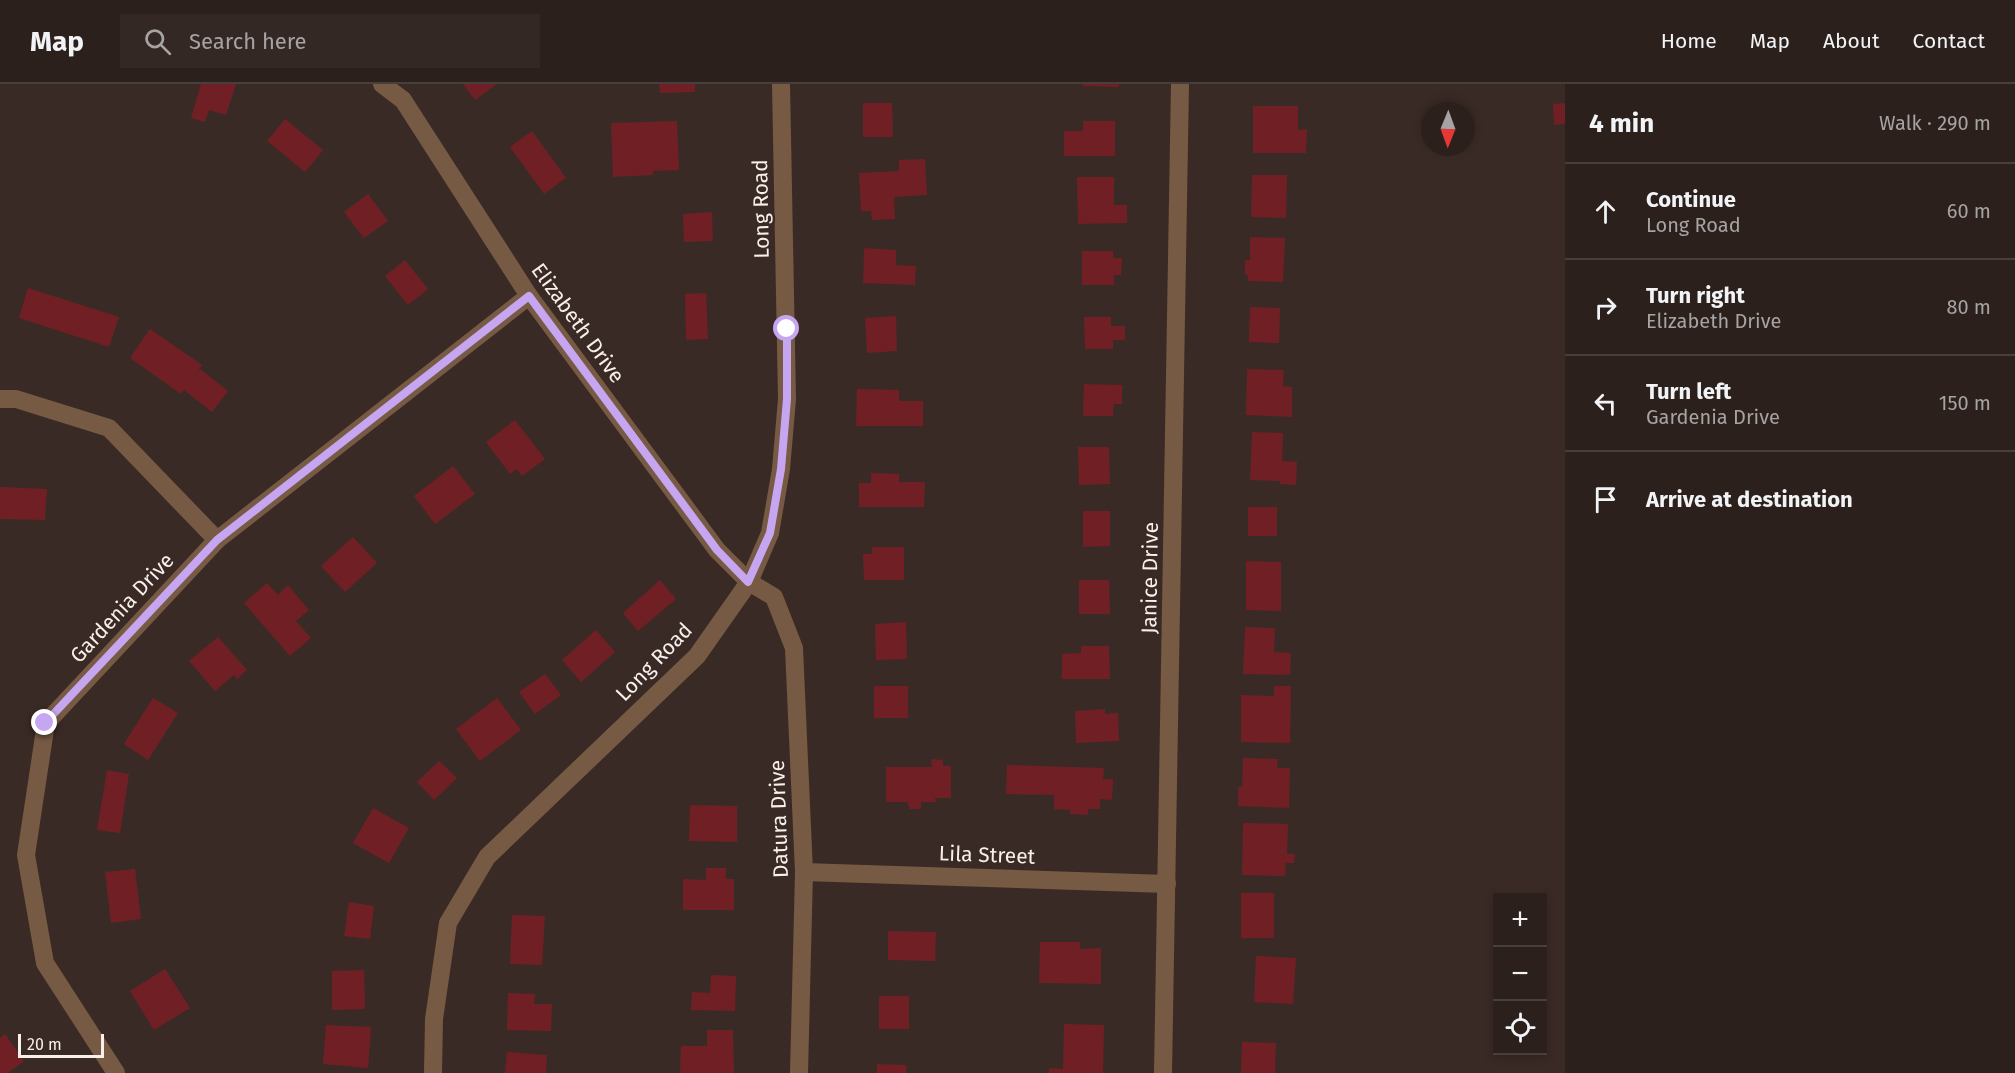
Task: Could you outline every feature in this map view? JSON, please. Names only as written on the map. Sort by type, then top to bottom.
[{"type":"street","name":"Elizabeth Drive","points":[[382,84],[403,100],[529,296],[717,550],[748,582]]},
{"type":"street","name":"Long Road","points":[[433,1073],[434,1018],[448,923],[487,857],[697,656],[748,582],[770,533],[781,469],[787,399],[781,84]]},
{"type":"street","name":"Janice Drive","points":[[1163,1073],[1180,84]]},
{"type":"street","name":"Gardenia Drive","points":[[116,1073],[45,963],[26,855],[45,723],[217,540],[529,296]]},
{"type":"street","points":[[0,399],[16,399],[110,428],[217,540]]},
{"type":"street","name":"Datura Drive","points":[[748,582],[774,597],[794,648],[804,872],[799,1073]]},
{"type":"street","name":"Lila Street","points":[[804,872],[1167,884]]},
{"type":"building","points":[[201,84],[236,84],[226,115],[209,110],[205,122],[191,118]]},
{"type":"building","points":[[463,84],[497,84],[475,100]]},
{"type":"building","points":[[659,84],[695,84],[695,92],[660,93]]},
{"type":"building","points":[[1083,84],[1119,84],[1119,87],[1083,86]]},
{"type":"building","points":[[863,103],[892,103],[893,137],[863,137]]},
{"type":"building","points":[[1565,103],[1565,124],[1554,125],[1553,104]]},
{"type":"building","points":[[1253,106],[1298,106],[1298,130],[1307,129],[1306,153],[1253,153]]},
{"type":"building","points":[[285,119],[323,150],[305,172],[267,141]]},
{"type":"building","points":[[677,121],[679,170],[653,171],[653,175],[613,177],[611,123]]},
{"type":"building","points":[[1083,121],[1115,121],[1115,156],[1064,156],[1064,131],[1083,131]]},
{"type":"building","points":[[532,131],[566,178],[544,194],[510,147]]},
{"type":"building","points":[[925,159],[927,195],[894,197],[895,219],[872,220],[871,211],[861,211],[859,173],[899,171],[899,160]]},
{"type":"building","points":[[1252,175],[1287,175],[1286,218],[1251,217]]},
{"type":"building","points":[[1077,177],[1114,177],[1114,205],[1127,205],[1127,223],[1078,224]]},
{"type":"building","points":[[368,194],[388,221],[364,238],[344,212]]},
{"type":"building","points":[[712,212],[713,241],[684,242],[683,214]]},
{"type":"building","points":[[1250,237],[1285,238],[1283,282],[1248,281],[1248,275],[1245,275],[1245,260],[1250,260]]},
{"type":"building","points":[[864,248],[896,250],[896,265],[916,266],[915,285],[863,283]]},
{"type":"building","points":[[1082,251],[1113,251],[1113,258],[1122,258],[1121,275],[1114,275],[1114,285],[1082,285]]},
{"type":"building","points":[[405,260],[428,289],[408,305],[385,276]]},
{"type":"building","points":[[28,288],[119,317],[109,347],[19,318]]},
{"type":"building","points":[[706,293],[708,339],[686,340],[685,294]]},
{"type":"building","points":[[1250,307],[1280,308],[1279,343],[1249,342]]},
{"type":"building","points":[[896,316],[897,351],[867,353],[865,318]]},
{"type":"building","points":[[1084,317],[1111,317],[1111,326],[1125,326],[1125,340],[1113,340],[1113,349],[1085,349]]},
{"type":"building","points":[[150,329],[202,365],[192,379],[200,369],[228,391],[212,412],[184,390],[181,394],[130,358]]},
{"type":"building","points":[[1247,369],[1284,370],[1283,386],[1292,387],[1292,417],[1246,415]]},
{"type":"building","points":[[1084,384],[1122,385],[1122,404],[1114,404],[1113,416],[1083,416]]},
{"type":"building","points":[[857,389],[899,390],[899,401],[923,401],[923,426],[856,426]]},
{"type":"building","points":[[515,420],[545,459],[522,476],[517,469],[510,474],[486,442]]},
{"type":"building","points":[[1252,432],[1283,433],[1282,461],[1297,462],[1296,485],[1280,484],[1280,481],[1250,480]]},
{"type":"building","points":[[1078,447],[1109,447],[1110,484],[1079,485]]},
{"type":"building","points":[[453,466],[475,494],[435,524],[414,496]]},
{"type":"building","points":[[871,473],[899,474],[899,482],[925,482],[924,507],[859,507],[859,483],[871,483]]},
{"type":"building","points":[[0,487],[47,489],[45,520],[0,519]]},
{"type":"building","points":[[1248,507],[1277,507],[1277,536],[1248,536]]},
{"type":"building","points":[[1083,511],[1110,511],[1110,546],[1083,547]]},
{"type":"building","points":[[353,537],[377,563],[345,592],[321,566]]},
{"type":"building","points":[[872,547],[904,547],[904,580],[864,580],[863,554],[872,554]]},
{"type":"building","points":[[1246,561],[1281,562],[1281,611],[1246,610]]},
{"type":"building","points":[[660,580],[676,599],[638,631],[623,613]]},
{"type":"building","points":[[1079,580],[1109,580],[1110,614],[1079,614]]},
{"type":"building","points":[[267,583],[278,595],[288,585],[309,610],[296,621],[311,638],[290,656],[244,603]]},
{"type":"building","points":[[906,622],[907,659],[876,660],[875,624]]},
{"type":"building","points":[[1245,627],[1275,628],[1274,652],[1291,653],[1290,675],[1243,674]]},
{"type":"building","points":[[596,630],[615,652],[581,682],[562,660]]},
{"type":"building","points":[[218,637],[247,670],[237,679],[234,675],[215,691],[189,661]]},
{"type":"building","points":[[1081,646],[1109,646],[1110,679],[1062,679],[1062,654],[1081,653]]},
{"type":"building","points":[[545,674],[561,695],[535,714],[519,692]]},
{"type":"building","points":[[874,686],[908,686],[908,718],[874,718]]},
{"type":"building","points":[[1274,686],[1291,686],[1290,743],[1241,742],[1241,695],[1274,696]]},
{"type":"building","points":[[153,698],[178,713],[148,760],[124,744]]},
{"type":"building","points":[[497,698],[521,730],[480,761],[456,729]]},
{"type":"building","points":[[1105,709],[1105,714],[1118,713],[1119,741],[1076,743],[1075,711]]},
{"type":"building","points":[[1243,758],[1278,759],[1277,768],[1290,768],[1289,808],[1238,806],[1238,787],[1242,787]]},
{"type":"building","points":[[931,759],[943,760],[943,766],[951,766],[951,798],[935,798],[936,802],[921,802],[921,809],[910,809],[907,802],[886,802],[886,767],[932,767]]},
{"type":"building","points":[[439,761],[457,778],[434,800],[417,782]]},
{"type":"building","points":[[1007,765],[1104,768],[1103,779],[1113,779],[1112,800],[1100,799],[1100,809],[1088,809],[1088,815],[1070,814],[1070,810],[1054,809],[1054,795],[1006,794]]},
{"type":"building","points":[[107,770],[129,774],[120,833],[97,830]]},
{"type":"building","points":[[690,805],[737,806],[737,842],[689,841]]},
{"type":"building","points":[[373,808],[409,828],[389,863],[353,843]]},
{"type":"building","points":[[1243,823],[1288,824],[1287,854],[1295,854],[1294,863],[1286,863],[1285,876],[1242,875]]},
{"type":"building","points":[[706,868],[726,868],[726,879],[734,879],[734,910],[683,910],[683,879],[706,880]]},
{"type":"building","points":[[135,869],[141,919],[111,923],[105,872]]},
{"type":"building","points":[[1241,893],[1274,893],[1274,938],[1241,938]]},
{"type":"building","points":[[349,902],[374,906],[370,939],[344,936]]},
{"type":"building","points":[[512,915],[545,916],[542,965],[510,964]]},
{"type":"building","points":[[888,931],[936,932],[935,961],[888,960]]},
{"type":"building","points":[[1040,942],[1080,942],[1080,949],[1101,948],[1101,984],[1039,983]]},
{"type":"building","points":[[1256,956],[1296,958],[1293,1004],[1254,1002]]},
{"type":"building","points":[[165,969],[190,1008],[154,1030],[130,991]]},
{"type":"building","points":[[364,970],[365,1009],[332,1010],[332,971]]},
{"type":"building","points":[[711,975],[736,976],[735,1011],[691,1010],[692,992],[710,993]]},
{"type":"building","points":[[508,993],[535,994],[534,1004],[552,1004],[551,1031],[507,1030]]},
{"type":"building","points":[[879,996],[909,996],[909,1029],[879,1029]]},
{"type":"building","points":[[1064,1024],[1104,1025],[1103,1073],[1049,1073],[1049,1068],[1063,1069]]},
{"type":"building","points":[[326,1025],[371,1027],[368,1068],[323,1064]]},
{"type":"building","points":[[707,1030],[733,1030],[734,1073],[680,1073],[681,1046],[707,1046]]},
{"type":"building","points":[[5,1034],[24,1061],[8,1073],[0,1073],[0,1038]]},
{"type":"building","points":[[1242,1042],[1276,1043],[1275,1073],[1241,1073]]},
{"type":"building","points":[[507,1052],[547,1055],[546,1073],[505,1073]]},
{"type":"building","points":[[877,1064],[906,1065],[906,1073],[877,1073]]},
{"type":"route","points":[[45,723],[217,540],[529,296],[717,550],[748,582],[770,533],[781,469],[787,399],[787,329]]}]
